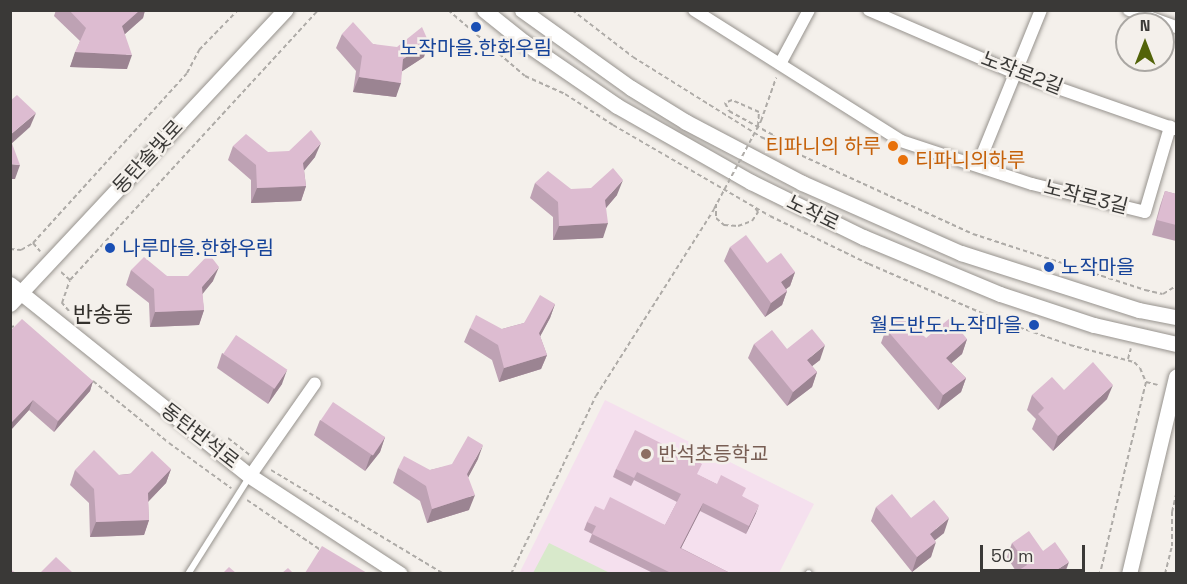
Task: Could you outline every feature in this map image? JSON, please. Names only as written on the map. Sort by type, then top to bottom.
[{"type":"street","name":"동탄솔빛로","points":[[14,294],[285,10]]},
{"type":"street","name":"노작로","points":[[484,10],[524,42],[617,106],[751,182],[927,266],[1000,294],[1094,325],[1176,344]]},
{"type":"street","name":"노작로","points":[[522,10],[631,88],[686,122],[802,183],[961,252],[1138,310],[1176,318]]},
{"type":"street","name":"노작로3길","points":[[694,10],[901,141],[1032,184],[1145,212],[1173,128]]},
{"type":"street","points":[[780,64],[809,10]]},
{"type":"street","name":"노작로2길","points":[[869,10],[1015,73],[1173,128]]},
{"type":"street","points":[[978,165],[1041,10]]},
{"type":"street","points":[[1130,10],[1176,27]]},
{"type":"street","name":"동탄반석로","points":[[14,294],[250,476],[400,573]]},
{"type":"street","points":[[1094,325],[1108,313],[1100,298]]},
{"type":"street","points":[[1129,573],[1176,377]]},
{"type":"street","points":[[250,476],[315,383]]},
{"type":"lane","points":[[188,573],[250,476]]},
{"type":"path","points":[[10,249],[21,250],[33,243],[187,73],[199,50],[238,10]]},
{"type":"path","points":[[75,316],[62,303],[63,294],[70,280],[318,10]]},
{"type":"path","points":[[448,10],[525,76],[565,94],[613,125],[753,205],[869,264],[977,311],[1070,345],[1128,359],[1140,368],[1146,382],[1100,573]]},
{"type":"path","points":[[572,10],[633,57],[761,138],[974,234],[1145,290],[1163,294],[1176,286]]},
{"type":"path","points":[[511,573],[596,396],[714,209],[759,126],[780,64]]},
{"type":"path","points":[[759,126],[759,112],[732,100],[725,103],[729,111],[773,135],[781,147]]},
{"type":"path","points":[[716,204],[716,218],[724,225],[738,226],[752,221],[758,212],[753,205]]},
{"type":"path","points":[[10,327],[25,326]]},
{"type":"path","points":[[92,380],[169,443],[328,555]]},
{"type":"path","points":[[226,436],[295,486],[444,573]]},
{"type":"path","points":[[1165,573],[1172,546],[1172,512],[1176,494]]},
{"type":"shaded area","name":"반석초등학교","points":[[605,400],[814,504],[779,573],[519,574]]},
{"type":"green space","points":[[549,543],[610,573],[533,573]]},
{"type":"building","points":[[69,10],[140,10],[122,26],[132,55],[75,52],[86,28]]},
{"type":"building","points":[[353,22],[373,44],[397,47],[422,27],[429,43],[403,59],[401,83],[359,77],[362,56],[342,34]]},
{"type":"building","points":[[17,95],[36,113],[10,135],[10,101]]},
{"type":"building","points":[[311,130],[321,143],[303,163],[306,186],[257,188],[256,165],[233,146],[246,134],[268,152],[289,151]]},
{"type":"building","points":[[10,138],[20,165],[10,164]]},
{"type":"building","points":[[613,168],[623,180],[605,200],[608,223],[559,226],[558,202],[535,183],[548,171],[571,189],[591,188]]},
{"type":"building","points":[[1165,191],[1176,194],[1176,225],[1157,220]]},
{"type":"building","points":[[746,235],[767,263],[781,253],[795,272],[781,282],[787,291],[771,303],[730,247]]},
{"type":"building","points":[[209,254],[219,267],[202,287],[204,310],[155,312],[154,289],[131,270],[144,257],[167,276],[188,276]]},
{"type":"building","points":[[540,295],[555,304],[539,333],[547,355],[504,368],[498,345],[470,328],[476,315],[502,329],[524,323]]},
{"type":"building","points":[[902,314],[926,338],[950,318],[967,339],[946,358],[966,378],[943,395],[886,329]]},
{"type":"building","points":[[22,319],[93,381],[58,421],[33,400],[10,424],[10,331]]},
{"type":"building","points":[[812,329],[825,345],[807,360],[817,372],[793,392],[754,344],[772,330],[787,349]]},
{"type":"building","points":[[236,335],[287,370],[275,389],[223,354]]},
{"type":"building","points":[[1093,362],[1113,385],[1058,436],[1038,414],[1044,408],[1032,395],[1052,377],[1064,390]]},
{"type":"building","points":[[333,402],[385,437],[373,455],[321,420]]},
{"type":"building","name":"반석초등학교","points":[[635,430],[702,464],[697,474],[717,484],[721,475],[746,488],[742,496],[759,505],[749,526],[703,503],[680,548],[730,573],[671,573],[592,534],[596,526],[587,522],[595,506],[604,510],[610,497],[665,525],[681,494],[637,472],[634,478],[616,469]]},
{"type":"building","points":[[468,436],[483,445],[467,474],[475,495],[432,509],[426,486],[398,468],[404,456],[430,470],[452,464]]},
{"type":"building","points":[[94,450],[119,475],[130,474],[152,451],[171,469],[148,493],[149,520],[96,522],[94,489],[75,470]]},
{"type":"building","points":[[892,494],[911,518],[934,500],[949,518],[930,534],[936,542],[917,557],[876,507]]},
{"type":"building","points":[[1029,531],[1043,551],[1055,542],[1069,562],[1052,573],[1021,573],[1019,570],[1027,565],[1012,543]]},
{"type":"building","points":[[322,546],[367,573],[305,573]]},
{"type":"building","points":[[56,557],[73,573],[40,573]]},
{"type":"building","points":[[229,567],[236,573],[223,573]]},
{"type":"building","points":[[288,568],[293,573],[282,573]]},
{"type":"place","name":"노작마을.한화우림","points":[[476,27]]},
{"type":"place","name":"티파니의 하루","points":[[893,146]]},
{"type":"place","name":"티파니의하루","points":[[903,160]]},
{"type":"place","name":"나루마을.한화우림","points":[[110,248]]},
{"type":"place","name":"노작마을","points":[[1049,267]]},
{"type":"place","name":"월드반도.노작마을","points":[[1034,325]]},
{"type":"place","name":"반석초등학교","points":[[646,454]]},
{"type":"district","name":"반송동","points":[[103,315]]}]
